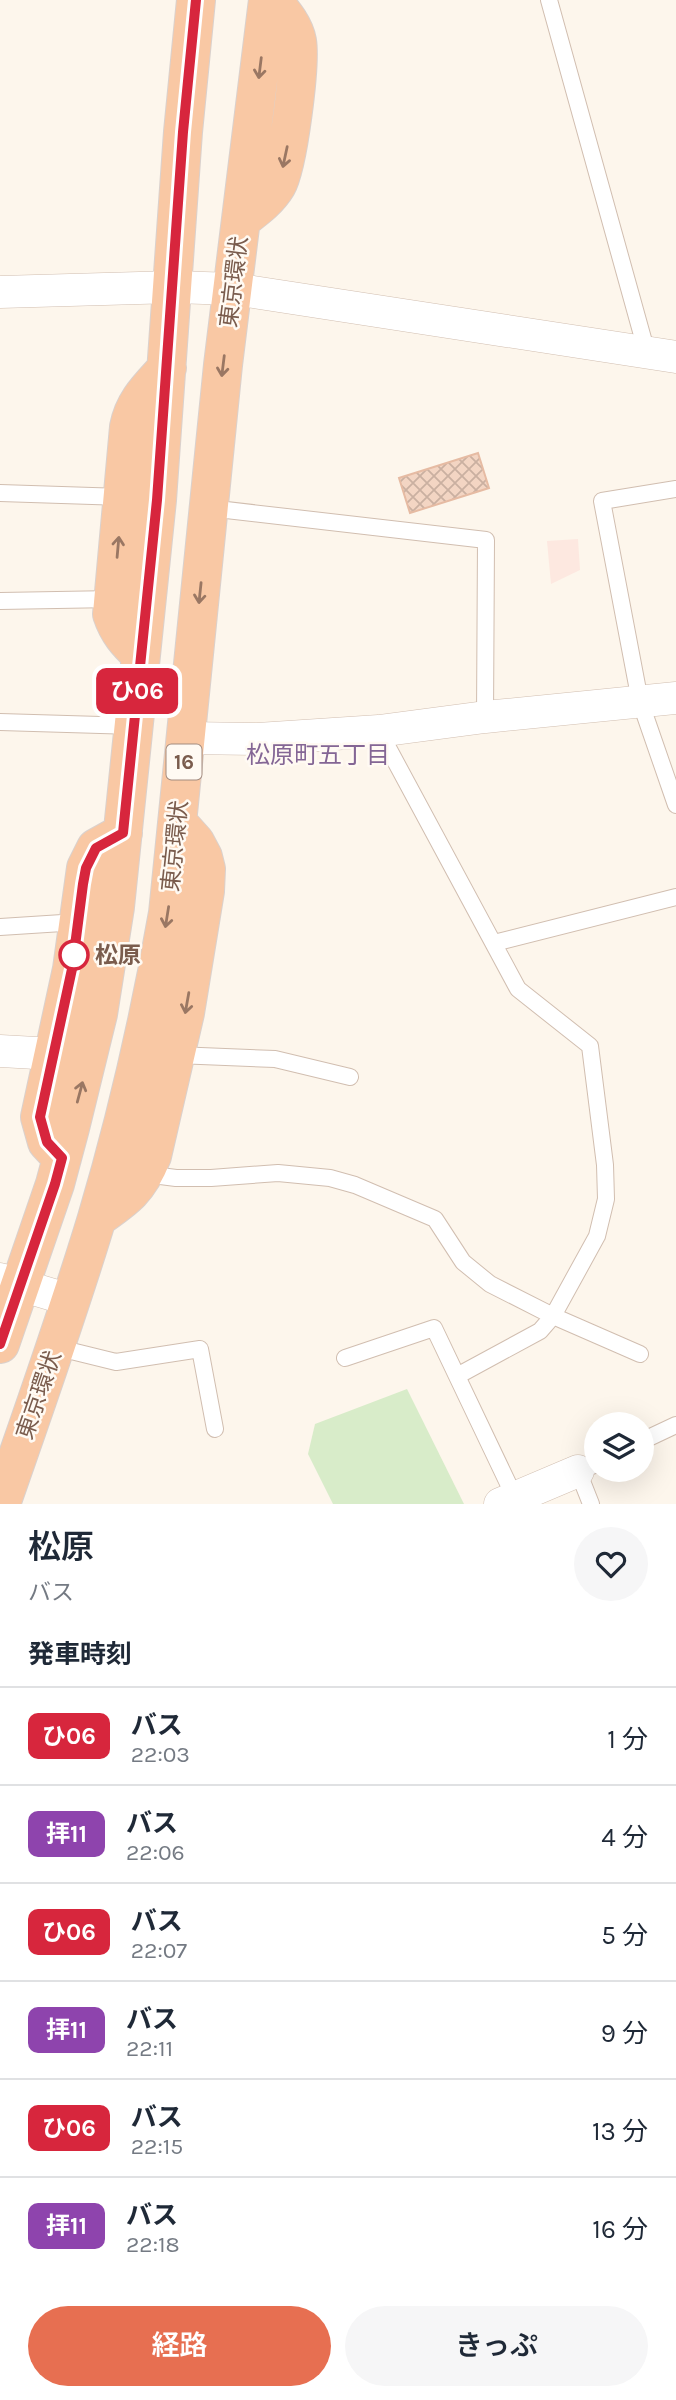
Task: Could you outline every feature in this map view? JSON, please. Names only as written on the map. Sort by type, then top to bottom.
[{"type":"highway","points":[[0,1344],[11,1282],[62,1158],[86,1070],[115,907],[157,500],[183,132],[196,0]]},
{"type":"highway","name":"東京環状","points":[[1,1504],[97,1217],[133,1087],[168,913],[223,365],[242,219],[263,203],[278,183],[286,159],[298,67],[298,43],[286,18],[270,0]]},
{"type":"highway","points":[[140,654],[123,638],[113,614],[123,497],[132,412],[138,400],[167,368]]},
{"type":"highway","points":[[97,1217],[130,1195],[145,1174],[152,1156],[176,1055],[202,912],[206,869],[195,842],[178,823]]},
{"type":"highway","points":[[62,1158],[47,1142],[40,1117],[62,1022],[83,884],[90,858],[96,848],[123,833]]},
{"type":"street","points":[[0,292],[174,287],[234,289],[662,355]]},
{"type":"street","points":[[186,737],[258,739],[379,732],[485,717],[676,698]]},
{"type":"street","points":[[0,1051],[54,1054]]},
{"type":"street","points":[[11,1282],[70,1300]]},
{"type":"street","points":[[507,1501],[584,1470]]},
{"type":"lane","points":[[549,0],[662,355]]},
{"type":"lane","points":[[676,489],[602,501],[640,701],[676,805]]},
{"type":"lane","points":[[0,493],[123,497]]},
{"type":"lane","points":[[209,508],[486,540],[485,717]]},
{"type":"lane","points":[[0,601],[114,599]]},
{"type":"lane","points":[[0,722],[134,726]]},
{"type":"lane","points":[[379,732],[518,989],[590,1046],[605,1165],[606,1199],[597,1236],[553,1316],[540,1331],[457,1376]]},
{"type":"lane","points":[[494,943],[676,897]]},
{"type":"lane","points":[[0,927],[79,922]]},
{"type":"lane","points":[[176,1055],[275,1059],[350,1077]]},
{"type":"lane","points":[[145,1174],[176,1178],[211,1178],[278,1173],[330,1178],[355,1185],[435,1219],[463,1262],[490,1284],[553,1316],[640,1354]]},
{"type":"lane","points":[[345,1358],[434,1328],[457,1376],[507,1501]]},
{"type":"lane","points":[[55,1347],[116,1362],[200,1349],[215,1429]]},
{"type":"lane","points":[[654,1435],[676,1425]]},
{"type":"lane","points":[[589,1482],[591,1504]]},
{"type":"shaded area","points":[[578,539],[580,570],[551,584],[547,541]]},
{"type":"green space","points":[[407,1389],[464,1504],[333,1504],[308,1454],[315,1424]]},
{"type":"building","points":[[478,453],[489,488],[410,513],[399,478]]},
{"type":"bus line","name":"ひ06","points":[[0,1344],[62,1158],[47,1142],[40,1117],[72,969],[86,868],[96,848],[123,833],[157,500],[183,132],[196,0]]},
{"type":"place","name":"松原","points":[[74,955]]},
{"type":"district","name":"松原町五丁目","points":[[318,755]]}]
